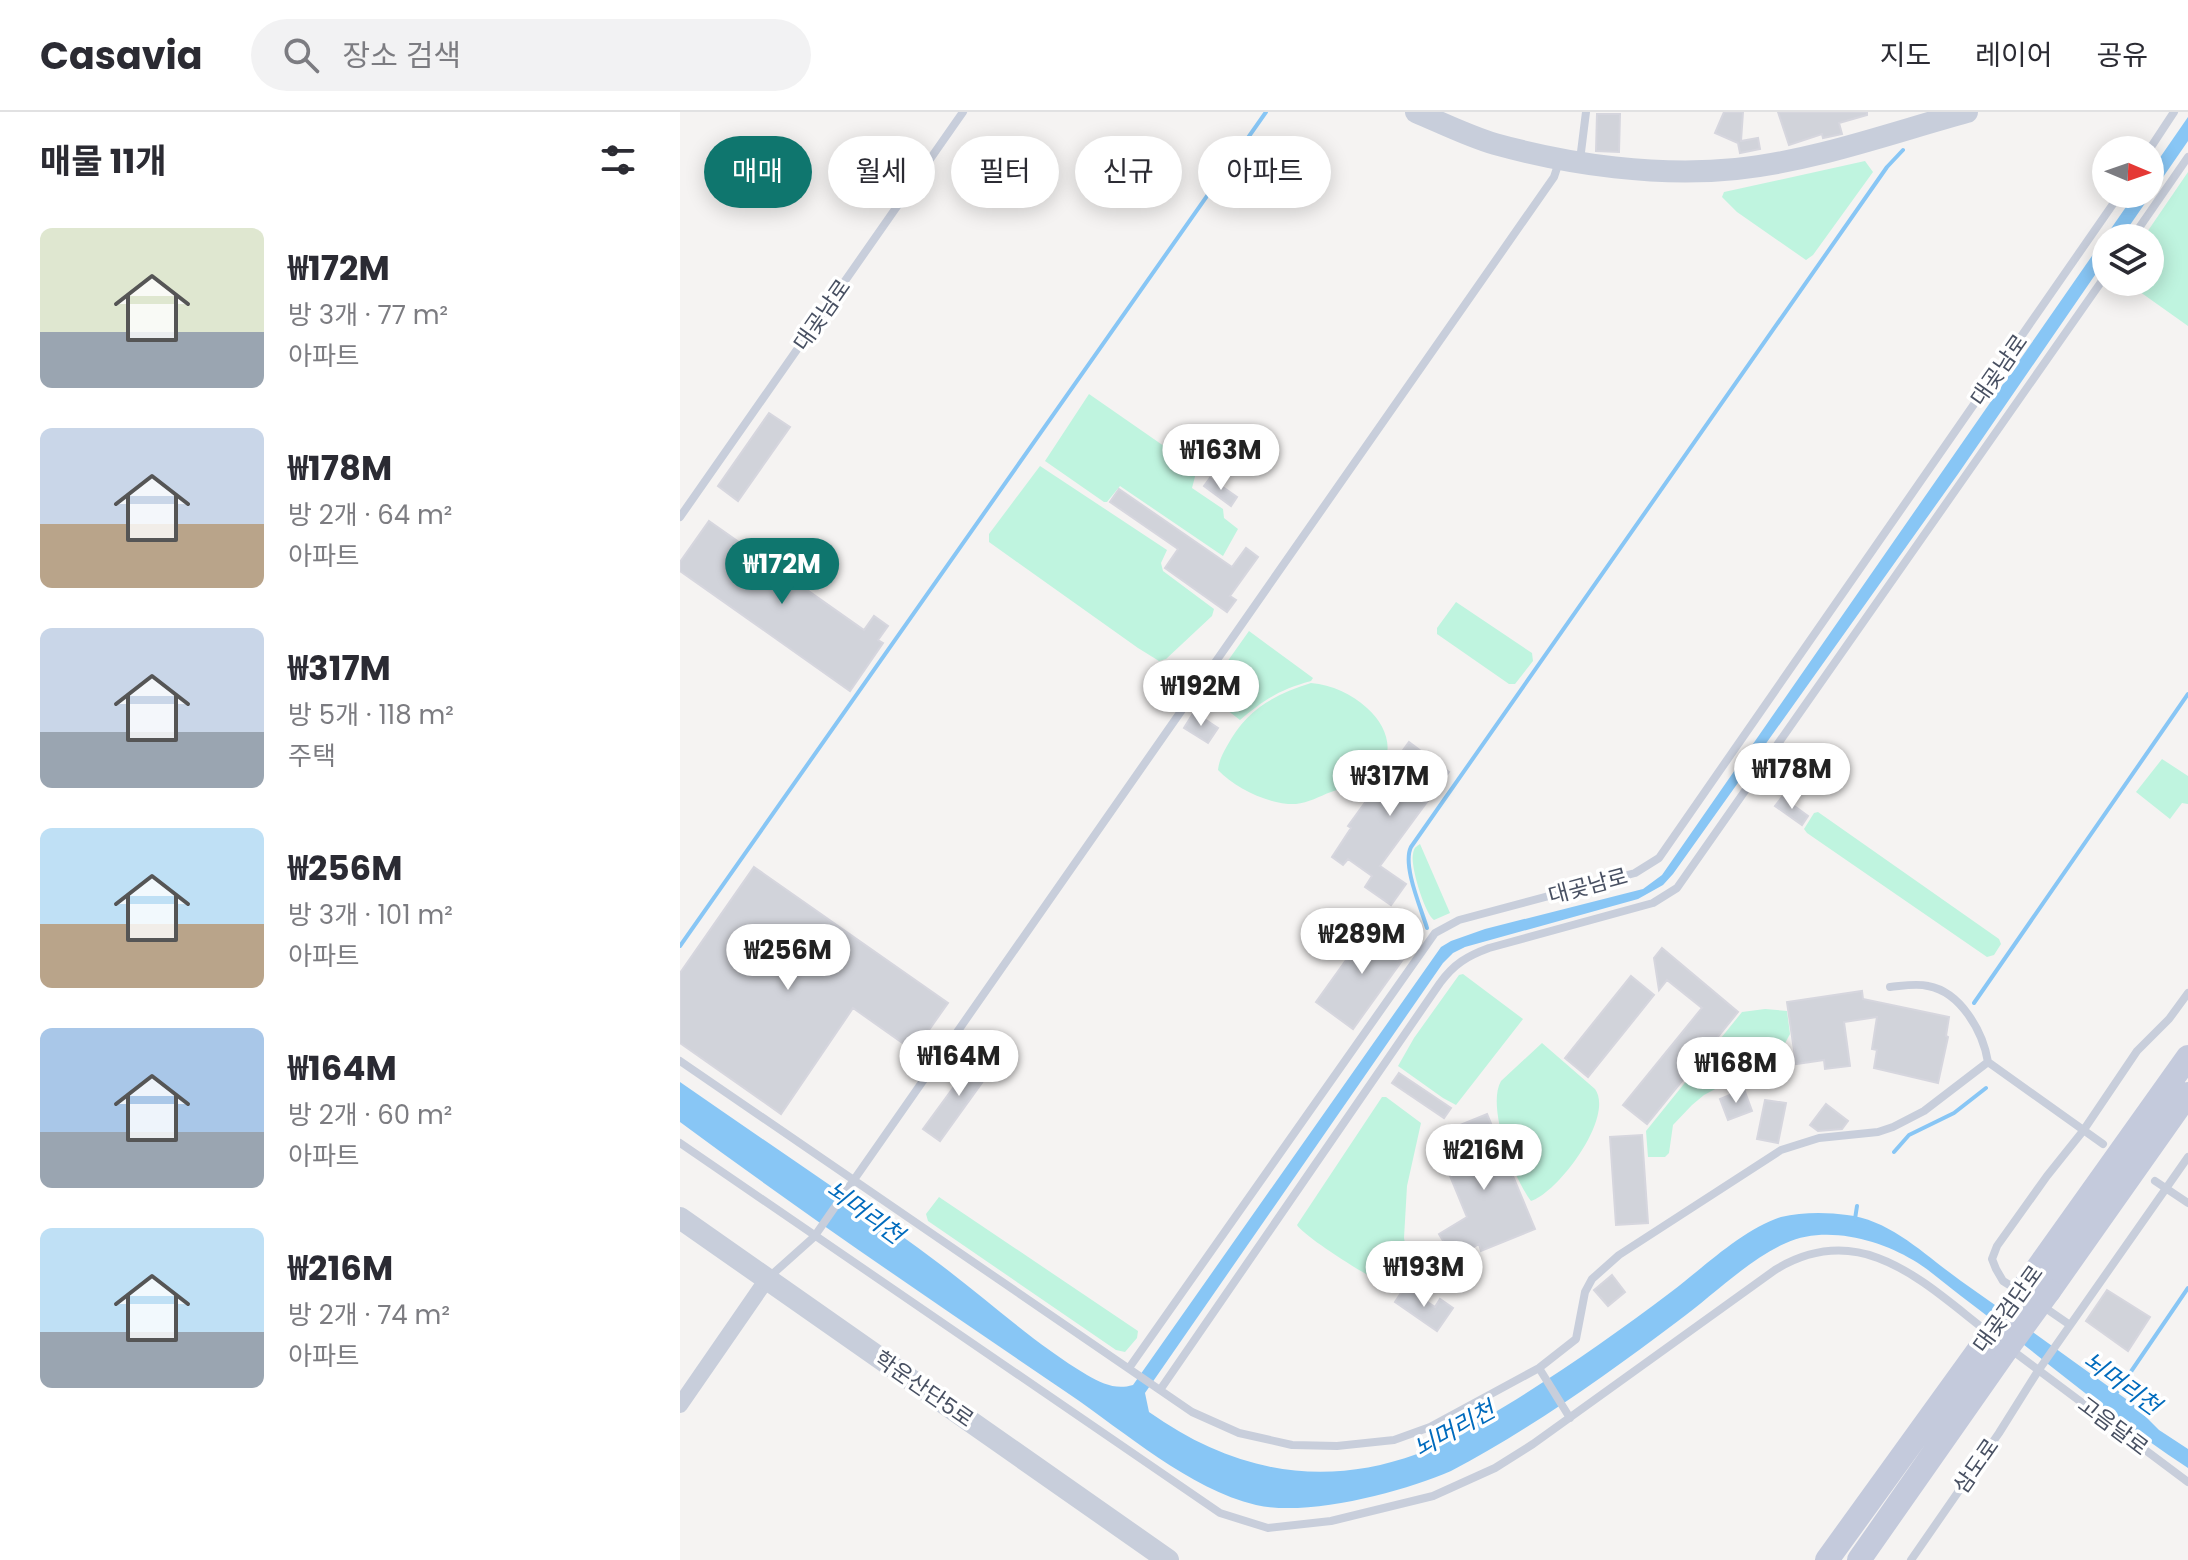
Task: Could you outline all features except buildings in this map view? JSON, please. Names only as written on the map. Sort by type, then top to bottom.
[{"type":"main road","name":"대곶검단로","points":[[2040,1284],[2188,1057]]},
{"type":"main road","name":"대곶검단로","points":[[1827,1560],[2188,1094]]},
{"type":"main road","name":"대곶검단로","points":[[1859,1560],[1997,1344]]},
{"type":"street","points":[[1416,112],[1493,143],[1570,160],[1678,171],[1736,169],[1839,147],[1967,112]]},
{"type":"street","name":"학운산단5로","points":[[680,1218],[1168,1560]]},
{"type":"street","points":[[680,1405],[767,1279]]},
{"type":"lane","name":"대곶남로","points":[[680,517],[963,112]]},
{"type":"lane","points":[[767,1279],[814,1237],[1554,177],[1570,160],[1586,112]]},
{"type":"lane","points":[[2158,136],[2174,112]]},
{"type":"lane","points":[[2142,224],[2188,157]]},
{"type":"lane","name":"대곶남로","points":[[1129,1368],[1435,933],[1459,920],[1635,873],[1659,858],[2110,208]]},
{"type":"lane","name":"대곶남로","points":[[1160,1390],[1409,1027],[1456,964],[1489,948],[1653,903],[1677,888],[2092,295]]},
{"type":"lane","points":[[1890,987],[1923,985],[1945,993],[1962,1007],[1978,1030],[1988,1062],[2103,1144]]},
{"type":"lane","points":[[2068,1328],[2003,1281],[1992,1259],[1997,1246],[2083,1131],[2137,1051],[2169,1019],[2188,993]]},
{"type":"lane","points":[[680,1061],[1208,1421],[1239,1433],[1292,1445],[1337,1446],[1410,1436],[1539,1368],[1576,1339],[1585,1292],[1592,1279],[1619,1255],[1781,1150],[1819,1138],[1878,1132],[1893,1127],[1924,1111],[1988,1062]]},
{"type":"lane","name":"고음달로","points":[[680,1143],[1220,1513],[1268,1528],[1331,1521],[1433,1496],[1495,1468],[1570,1418],[1775,1270],[1817,1252],[1856,1252],[1884,1258],[1900,1266],[2040,1368],[2188,1482]]},
{"type":"lane","name":"삼도로","points":[[1911,1560],[2040,1368],[2188,1157]]},
{"type":"lane","points":[[2155,1181],[2188,1203]]},
{"type":"lane","points":[[1539,1368],[1570,1418]]},
{"type":"green space","points":[[1865,161],[1873,172],[1813,255],[1806,260],[1737,212],[1722,197],[1724,192]]},
{"type":"green space","points":[[2188,172],[2188,326],[2146,296],[2164,296],[2164,224],[2153,224]]},
{"type":"green space","points":[[1089,394],[1197,469],[1192,488],[1223,509],[1224,518],[1238,529],[1223,556],[1120,486],[1104,502],[1045,461]]},
{"type":"green space","points":[[1040,466],[1167,550],[1161,563],[1163,571],[1214,609],[1212,616],[1166,659],[1159,661],[1138,648],[989,542],[989,534]]},
{"type":"green space","points":[[1456,602],[1532,653],[1533,661],[1515,684],[1509,684],[1437,634],[1437,628]]},
{"type":"green space","points":[[1249,631],[1313,678],[1273,696],[1240,720],[1205,693]]},
{"type":"green space","points":[[1311,683],[1348,694],[1375,716],[1388,745],[1387,755],[1376,773],[1362,782],[1309,801],[1286,804],[1254,794],[1218,770],[1222,755],[1235,733],[1252,713],[1273,699]]},
{"type":"green space","points":[[2162,759],[2188,776],[2188,804],[2182,803],[2170,819],[2136,792]]},
{"type":"green space","points":[[1818,812],[1999,939],[2001,944],[1994,955],[1987,957],[1807,833],[1804,829],[1814,813]]},
{"type":"green space","points":[[1420,844],[1450,913],[1434,920],[1423,900],[1414,869],[1413,852]]},
{"type":"green space","points":[[1463,974],[1523,1019],[1456,1105],[1398,1066],[1414,1038],[1459,975]]},
{"type":"green space","points":[[1765,1009],[1787,1011],[1790,1034],[1783,1047],[1766,1062],[1704,1095],[1673,1125],[1669,1153],[1665,1157],[1648,1157],[1646,1131],[1742,1012]]},
{"type":"green space","points":[[1542,1043],[1595,1089],[1599,1102],[1591,1135],[1581,1152],[1555,1184],[1531,1201],[1517,1177],[1504,1142],[1499,1125],[1497,1093],[1501,1081]]},
{"type":"green space","points":[[1382,1097],[1421,1123],[1407,1186],[1404,1238],[1416,1254],[1395,1289],[1343,1260],[1297,1225]]},
{"type":"green space","points":[[939,1197],[1138,1331],[1137,1338],[1125,1352],[1116,1350],[928,1221],[926,1214]]},
{"type":"water","points":[[2188,117],[2188,141],[2164,176],[2164,152]]},
{"type":"water","points":[[2125,208],[2142,208],[2131,224],[2114,224]]},
{"type":"water","name":"뇌머리천","points":[[2092,256],[2092,279],[1958,474],[1673,874],[1663,885],[1638,899],[1453,953],[1443,963],[1145,1393],[1149,1412],[1212,1448],[1245,1460],[1312,1472],[1381,1465],[1440,1444],[1528,1392],[1631,1322],[1752,1230],[1781,1217],[1831,1213],[1863,1218],[1907,1240],[2133,1404],[2159,1430],[2188,1449],[2188,1468],[2101,1406],[1919,1264],[1868,1241],[1817,1235],[1786,1243],[1758,1259],[1596,1381],[1451,1471],[1408,1487],[1328,1505],[1277,1508],[1256,1505],[1206,1486],[1158,1458],[680,1122],[680,1082],[909,1241],[1068,1363],[1104,1383],[1121,1387],[1133,1385],[1441,947],[1485,929],[1643,889],[1662,875]]},
{"type":"waterway","points":[[680,946],[1266,112]]},
{"type":"waterway","points":[[1427,928],[1411,875],[1411,847],[1887,167],[1903,150]]},
{"type":"waterway","points":[[1974,1003],[2188,694]]},
{"type":"waterway","points":[[1894,1152],[1909,1135],[1954,1113],[1986,1088]]},
{"type":"waterway","points":[[1855,1219],[1857,1206]]},
{"type":"waterway","name":"뇌머리천","points":[[2115,1395],[2188,1288]]}]
